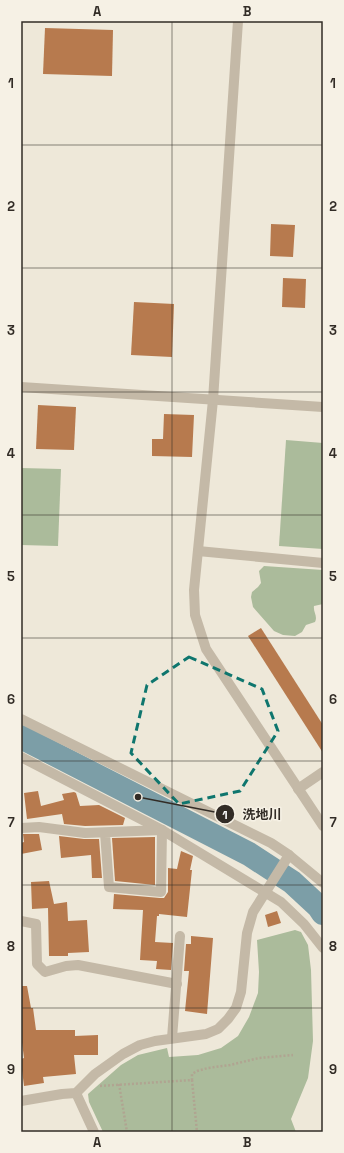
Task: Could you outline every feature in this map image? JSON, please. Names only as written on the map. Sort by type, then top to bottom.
[{"type":"street","points":[[238,21],[213,400],[194,590],[195,615],[206,649],[219,671],[323,826]]},
{"type":"street","points":[[21,387],[323,407]]},
{"type":"street","points":[[198,551],[323,563]]},
{"type":"street","points":[[21,719],[271,843],[287,859],[323,883]]},
{"type":"street","points":[[21,757],[162,830],[268,889],[304,924],[323,948]]},
{"type":"street","points":[[298,789],[323,772]]},
{"type":"street","points":[[21,828],[40,827],[85,833],[162,830]]},
{"type":"street","points":[[105,833],[109,887],[161,892],[162,830]]},
{"type":"street","points":[[21,1101],[79,1090],[95,1074],[123,1054],[140,1045],[172,1038],[206,1034],[218,1029],[236,1008],[241,992],[247,933],[253,912],[287,859]]},
{"type":"street","points":[[21,921],[36,924],[37,964],[45,972],[66,966],[78,965],[177,984]]},
{"type":"street","points":[[172,1038],[180,936]]},
{"type":"street","points":[[79,1090],[94,1132]]},
{"type":"path","points":[[197,1132],[192,1074],[208,1068],[230,1065],[259,1058],[293,1055]]},
{"type":"path","points":[[79,1090],[119,1084],[192,1080]]},
{"type":"path","points":[[119,1084],[127,1132]]},
{"type":"highlighted area","points":[[189,657],[262,689],[278,731],[240,791],[179,804],[131,753],[147,685]]},
{"type":"green space","points":[[286,440],[323,443],[323,549],[279,546]]},
{"type":"green space","points":[[21,468],[61,469],[58,546],[21,545]]},
{"type":"green space","points":[[264,566],[323,570],[323,604],[314,606],[316,618],[315,622],[306,625],[302,632],[295,636],[283,635],[274,631],[253,607],[251,597],[252,592],[261,583],[259,571]]},
{"type":"green space","points":[[295,930],[301,932],[308,945],[311,970],[313,1041],[308,1078],[291,1119],[296,1132],[103,1132],[89,1102],[88,1094],[121,1065],[138,1055],[167,1048],[169,1057],[198,1055],[221,1048],[238,1036],[249,1017],[258,993],[259,972],[257,940]]},
{"type":"building","points":[[45,28],[113,30],[112,76],[43,74]]},
{"type":"building","points":[[271,224],[295,225],[293,257],[270,256]]},
{"type":"building","points":[[283,278],[306,279],[305,308],[282,307]]},
{"type":"building","points":[[134,302],[174,304],[172,357],[131,355]]},
{"type":"building","points":[[38,405],[76,407],[74,450],[36,449]]},
{"type":"building","points":[[164,414],[194,415],[192,457],[152,456],[152,439],[163,439]]},
{"type":"building","points":[[261,628],[323,725],[323,753],[248,636]]},
{"type":"building","points":[[38,791],[41,806],[64,800],[62,794],[74,792],[76,793],[80,806],[99,805],[125,818],[123,825],[85,826],[64,824],[62,814],[27,819],[24,793]]},
{"type":"building","points":[[23,834],[39,834],[42,850],[21,854],[21,843],[24,842]]},
{"type":"building","points":[[59,836],[99,839],[102,878],[92,878],[91,855],[61,858]]},
{"type":"building","points":[[155,837],[155,885],[115,881],[112,838]]},
{"type":"building","points":[[181,851],[193,856],[190,870],[192,870],[187,917],[159,914],[159,916],[157,916],[155,942],[173,943],[171,970],[156,969],[157,961],[140,960],[143,910],[113,909],[114,894],[164,898],[168,892],[168,868],[177,869]]},
{"type":"building","points":[[49,881],[54,904],[67,902],[68,921],[87,920],[89,952],[68,953],[68,956],[49,956],[48,908],[32,909],[31,882]]},
{"type":"building","points":[[277,911],[281,923],[268,927],[265,915]]},
{"type":"building","points":[[191,936],[213,938],[207,1014],[185,1011],[189,971],[184,971],[186,944],[191,944]]},
{"type":"building","points":[[21,986],[27,986],[31,1008],[33,1008],[36,1030],[75,1030],[75,1036],[98,1035],[98,1055],[74,1055],[76,1074],[43,1077],[44,1083],[24,1086],[21,1062],[21,1059],[24,1058],[21,1035]]},
{"type":"waterway","points":[[21,737],[249,854],[292,882],[319,907],[323,913]]},
{"type":"place","name":"洗地川","points":[[138,797]]}]
